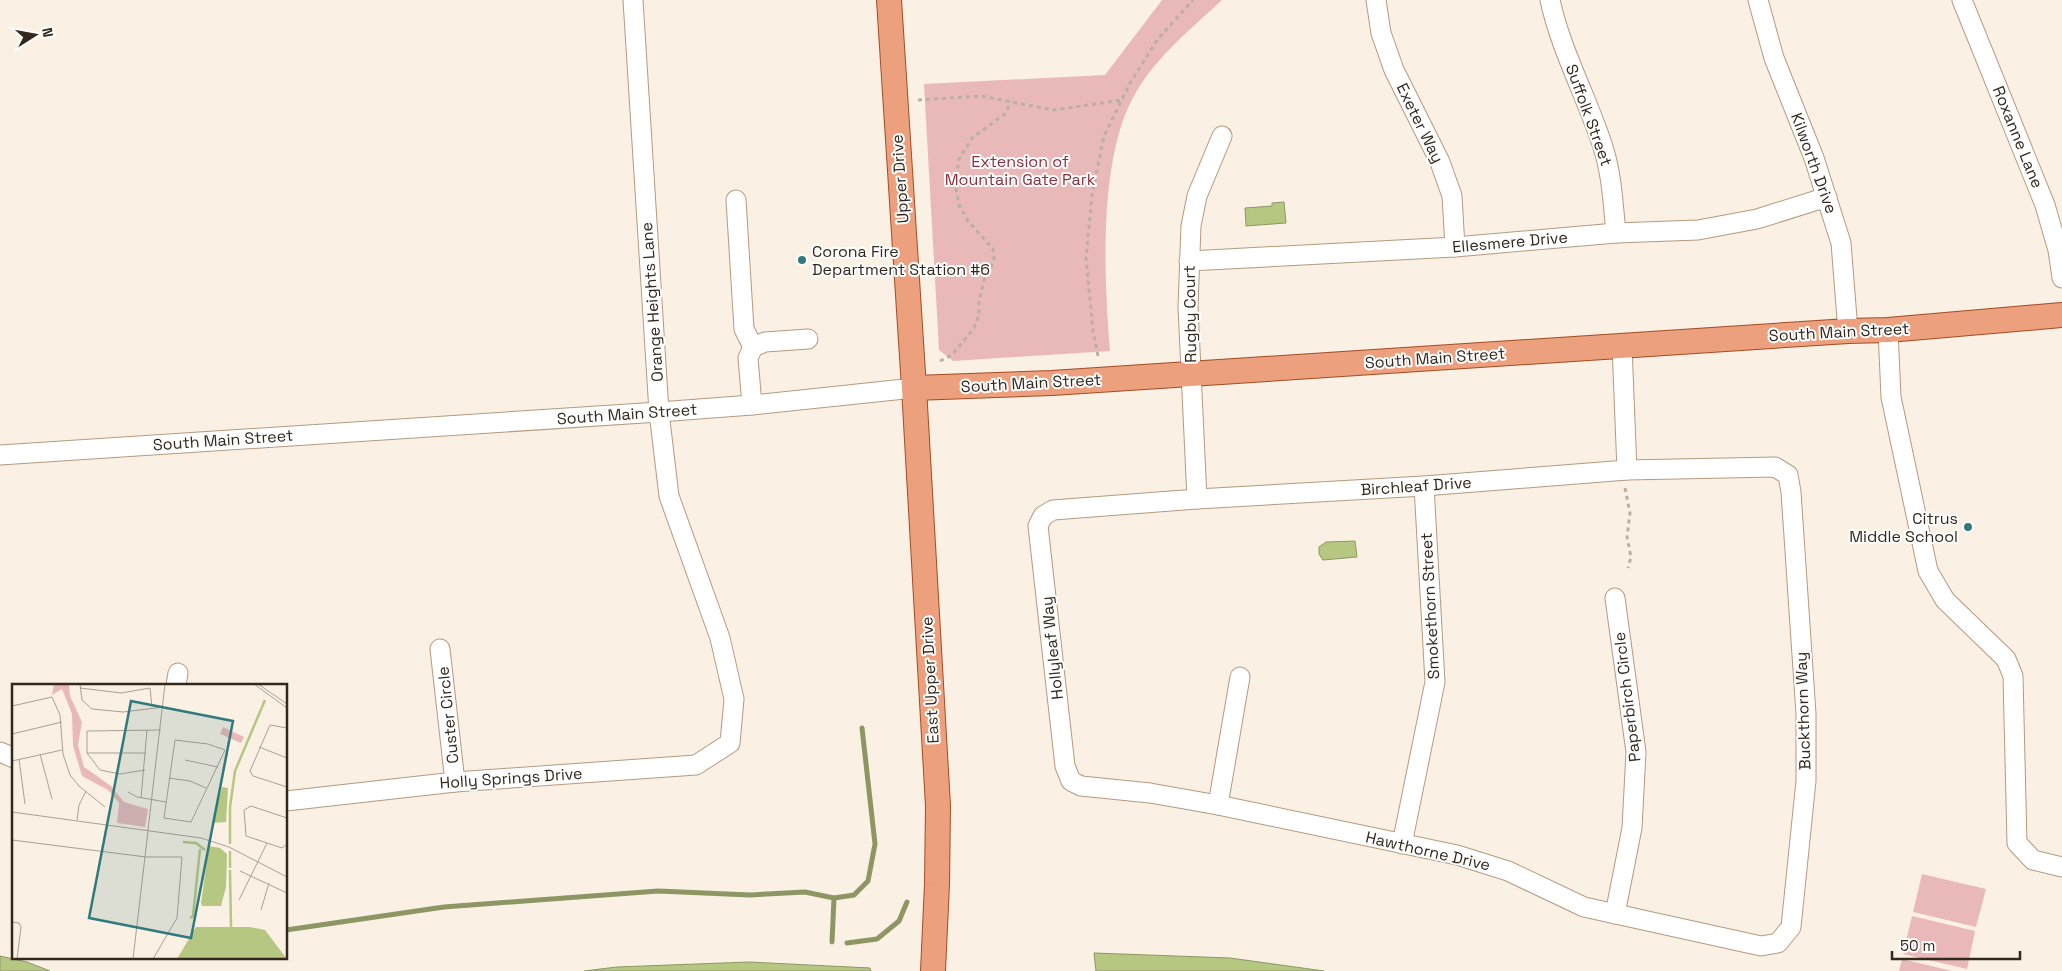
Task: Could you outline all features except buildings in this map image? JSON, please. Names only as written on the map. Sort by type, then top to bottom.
[{"type":"main road","name":"Upper Drive","points":[[889,0],[914,388]]},
{"type":"main road","name":"South Main Street","points":[[914,388],[1052,383],[1848,331],[1888,330],[2062,315]]},
{"type":"main road","name":"East Upper Drive","points":[[914,388],[938,806],[933,971]]},
{"type":"street","name":"Orange Heights Lane","points":[[633,0],[659,412],[669,496],[720,638],[734,699],[730,743]]},
{"type":"street","name":"Exeter Way","points":[[1376,0],[1381,33],[1394,70],[1440,162],[1452,196],[1455,247]]},
{"type":"street","name":"Suffolk Street","points":[[1550,0],[1555,24],[1603,147],[1610,178],[1616,234]]},
{"type":"street","name":"Kilworth Drive","points":[[1758,0],[1774,58],[1814,158],[1841,242],[1848,331]]},
{"type":"street","name":"Roxanne Lane","points":[[1962,0],[2054,202],[2062,278]]},
{"type":"street","name":"Rugby Court","points":[[1197,499],[1188,307],[1191,226],[1197,196],[1222,136]]},
{"type":"street","name":"Ellesmere Drive","points":[[1189,261],[1455,247],[1616,234],[1698,230],[1757,219],[1827,197]]},
{"type":"street","points":[[736,200],[744,329],[753,347]]},
{"type":"street","points":[[1888,330],[1891,397],[1928,571],[1945,600],[2006,659],[2013,676],[2016,843],[2033,860],[2062,867]]},
{"type":"street","points":[[752,405],[748,358],[753,347],[765,342],[808,339]]},
{"type":"street","points":[[1622,346],[1626,479]]},
{"type":"street","name":"South Main Street","points":[[0,455],[659,412],[752,405],[914,388]]},
{"type":"street","name":"Birchleaf Drive","points":[[1043,516],[1053,510],[1197,499],[1424,486],[1626,479],[1775,467],[1788,475]]},
{"type":"street","name":"Buckthorn Way","points":[[1778,943],[1791,927],[1806,781],[1806,714],[1788,475]]},
{"type":"street","name":"Smokethorn Street","points":[[1402,844],[1435,682],[1424,486]]},
{"type":"street","name":"Hollyleaf Way","points":[[1043,516],[1038,526],[1065,766],[1071,781]]},
{"type":"street","name":"Paperbirch Circle","points":[[1615,598],[1636,752],[1632,828],[1615,914]]},
{"type":"street","name":"Custer Circle","points":[[440,649],[455,782]]},
{"type":"street","points":[[1218,805],[1240,677]]},
{"type":"street","name":"Holly Springs Drive","points":[[288,801],[455,782],[696,765],[730,743]]},
{"type":"street","points":[[0,752],[12,757]]},
{"type":"street","name":"Hawthorne Drive","points":[[1071,781],[1081,786],[1150,793],[1218,805],[1457,856],[1508,871],[1584,907],[1761,946],[1778,943]]},
{"type":"path","points":[[1098,356],[1093,331],[1086,258],[1092,196],[1104,136],[1130,83],[1158,39],[1194,0]]},
{"type":"path","points":[[918,100],[981,96],[1054,110],[1122,100]]},
{"type":"path","points":[[940,360],[952,355],[974,328],[979,315],[979,301],[984,280],[994,258],[993,249],[968,221],[959,205],[955,183],[959,159],[972,138],[1006,113],[1010,102]]},
{"type":"path","points":[[1626,479],[1630,513],[1627,537],[1631,557],[1628,568]]},
{"type":"green space","name":"Extension of Mountain Gate Park","points":[[1162,0],[1222,0],[1175,44],[1153,68],[1135,94],[1123,120],[1109,184],[1106,220],[1106,289],[1110,351],[953,361],[939,350],[924,84],[1105,75]]},
{"type":"green space","points":[[1922,874],[1986,889],[1976,927],[1913,912]]},
{"type":"green space","points":[[1912,916],[1975,931],[1967,969],[1903,954]]},
{"type":"green space","points":[[1902,959],[1952,971],[1899,971]]},
{"type":"shaded area","points":[[1284,202],[1286,223],[1246,226],[1245,208],[1272,206],[1272,203]]},
{"type":"shaded area","points":[[1355,541],[1357,557],[1323,560],[1319,554],[1319,547],[1326,542]]},
{"type":"shaded area","points":[[1094,953],[1230,958],[1324,971],[1096,971]]},
{"type":"shaded area","points":[[0,956],[27,962],[50,971],[0,971]]},
{"type":"shaded area","points":[[749,962],[870,968],[871,971],[584,971],[617,967]]},
{"type":"waterway","points":[[832,942],[834,898],[854,895],[868,881],[875,844],[862,728]]},
{"type":"waterway","points":[[288,930],[444,907],[658,891],[750,895],[805,892],[834,898]]},
{"type":"waterway","points":[[847,943],[877,939],[899,921],[907,902]]},
{"type":"place","name":"Corona Fire Department Station #6","points":[[802,260]]},
{"type":"place","name":"Citrus Middle School","points":[[1968,527]]}]
